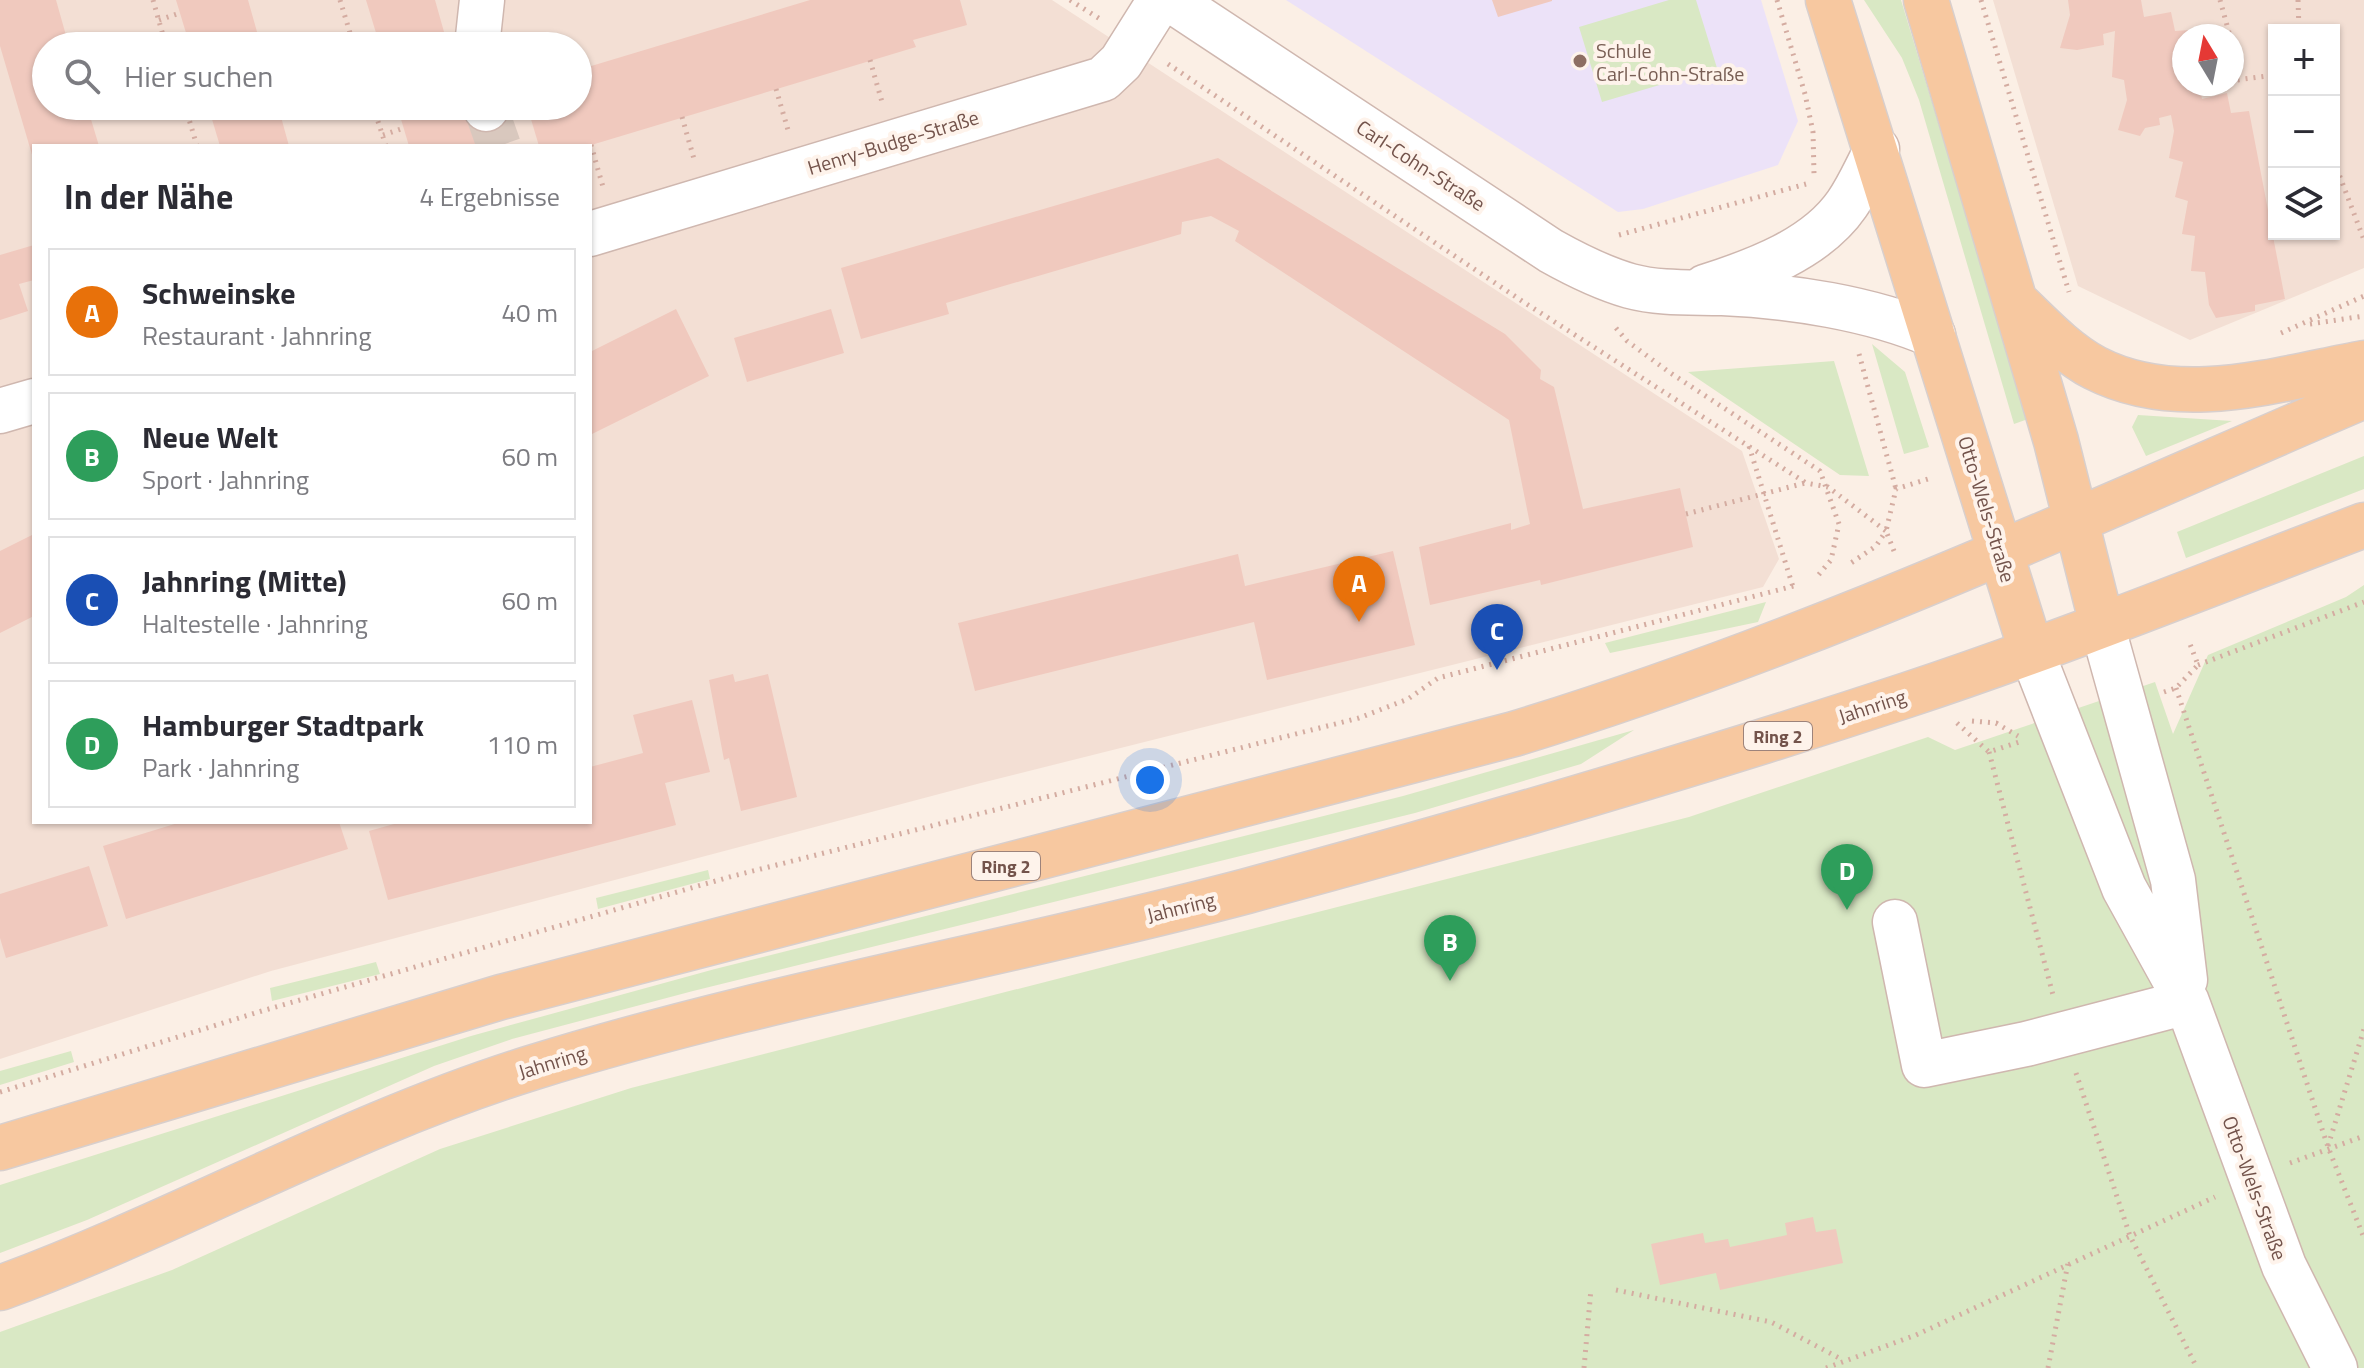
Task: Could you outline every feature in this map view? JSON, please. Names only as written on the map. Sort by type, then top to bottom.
[{"type":"main road","name":"Otto-Wels-Straße","points":[[1828,0],[2031,650]]},
{"type":"main road","name":"Otto-Wels-Straße","points":[[1926,0],[2016,302],[2102,625]]},
{"type":"main road","points":[[2016,302],[2093,367],[2152,388],[2217,389],[2364,363]]},
{"type":"main road","name":"Ring 2","points":[[0,1148],[251,1069],[501,997],[1514,734],[1701,674],[2000,552],[2364,396]]},
{"type":"main road","name":"Jahnring","points":[[0,1288],[137,1234],[366,1129],[526,1070],[676,1028],[1287,879],[1614,788],[1910,694],[2364,525]]},
{"type":"street","points":[[479,32],[482,0]]},
{"type":"street","name":"Henry-Budge-Straße","points":[[592,233],[1103,79],[1112,72],[1160,0]]},
{"type":"street","name":"Carl-Cohn-Straße","points":[[1171,0],[1575,265],[1632,287],[1685,293],[1724,293],[1848,309],[1889,317],[1933,335]]},
{"type":"street","name":"Carl-Cohn-Straße","points":[[1685,293],[1775,260],[1827,227],[1847,204],[1877,149]]},
{"type":"street","points":[[0,411],[32,402]]},
{"type":"street","name":"Otto-Wels-Straße","points":[[2102,625],[2173,880],[2187,1002]]},
{"type":"street","name":"Otto-Wels-Straße","points":[[2031,650],[2124,888],[2187,1002],[2284,1266],[2335,1368]]},
{"type":"street","points":[[1895,922],[1924,1065],[2026,1044],[2187,1002]]},
{"type":"path","points":[[153,0],[162,32]]},
{"type":"path","points":[[340,0],[350,32]]},
{"type":"path","points":[[1070,0],[1522,301],[1806,483],[1828,487],[1886,531],[1895,556]]},
{"type":"path","points":[[1622,235],[1815,181],[1813,132],[1777,0]]},
{"type":"path","points":[[1981,0],[2071,297]]},
{"type":"path","points":[[2220,0],[2227,24]]},
{"type":"path","points":[[2298,0],[2299,24]]},
{"type":"path","points":[[159,20],[180,13]]},
{"type":"path","points":[[2244,79],[2268,76]]},
{"type":"path","points":[[189,120],[196,144]]},
{"type":"path","points":[[378,120],[385,144]]},
{"type":"path","points":[[383,135],[404,128]]},
{"type":"path","points":[[2337,168],[2364,240]]},
{"type":"path","points":[[2364,296],[2305,324],[2364,316]]},
{"type":"path","points":[[1608,318],[1627,341],[1669,372],[1820,471],[1839,524],[1831,560],[1815,579]]},
{"type":"path","points":[[1846,566],[1876,546],[1886,531],[1896,489],[1858,347]]},
{"type":"path","points":[[1749,445],[1793,587]]},
{"type":"path","points":[[1896,489],[1931,478]]},
{"type":"path","points":[[1686,514],[1806,483]]},
{"type":"path","points":[[0,1092],[265,1010],[733,876],[1359,718],[1408,699],[1438,678],[1793,587],[1833,573]]},
{"type":"path","points":[[2152,697],[2176,688],[2198,665],[2364,600]]},
{"type":"path","points":[[2190,644],[2198,665]]},
{"type":"path","points":[[2176,688],[2328,1147],[2364,1238]]},
{"type":"path","points":[[1954,713],[1957,723],[1989,752],[2034,737]]},
{"type":"path","points":[[1957,723],[1996,723],[2026,740]]},
{"type":"path","points":[[2328,1147],[2364,1029]]},
{"type":"path","points":[[2328,1147],[2364,1136]]},
{"type":"path","points":[[1826,1368],[1916,1335],[2252,1180]]},
{"type":"path","points":[[2048,1368],[2068,1263]]},
{"type":"path","points":[[1584,1368],[1591,1289]]},
{"type":"path","points":[[1616,1290],[1771,1322],[1844,1361]]},
{"type":"shaded area","points":[[0,0],[1052,0],[1742,451],[1779,559],[1763,587],[977,784],[271,971],[0,1059]]},
{"type":"shaded area","name":"Schule Carl-Cohn-Straße","points":[[1286,0],[1761,0],[1798,121],[1778,165],[1643,209],[1618,212]]},
{"type":"shaded area","points":[[1993,0],[2364,0],[2364,268],[2190,340],[2078,286]]},
{"type":"green space","points":[[1669,0],[1696,0],[1717,68],[1602,102],[1579,27]]},
{"type":"green space","points":[[1864,0],[1901,0],[2028,419],[2014,424],[1919,100],[1902,58]]},
{"type":"green space","points":[[1872,344],[1905,372],[1929,447],[1904,454]]},
{"type":"green space","points":[[1834,361],[1869,476],[1840,475],[1688,372]]},
{"type":"green space","points":[[2138,415],[2232,421],[2146,456],[2132,427]]},
{"type":"green space","points":[[2364,456],[2364,489],[2186,558],[2177,532]]},
{"type":"green space","points":[[2364,585],[2364,1368],[0,1368],[0,1332],[172,1270],[440,1149],[631,1088],[1689,817],[1928,737],[1955,750],[2155,682],[2173,734],[2208,655],[2346,597]]},
{"type":"green space","points":[[1766,602],[1758,622],[1610,653],[1605,643]]},
{"type":"green space","points":[[1634,730],[1581,764],[1415,813],[693,991],[512,1039],[434,1066],[87,1220],[0,1253],[0,1185],[471,1036],[715,969],[1403,796]]},
{"type":"green space","points":[[708,870],[710,879],[598,909],[596,898]]},
{"type":"green space","points":[[376,962],[380,974],[272,1001],[270,988]]},
{"type":"green space","points":[[71,1051],[74,1062],[0,1085],[0,1071]]},
{"type":"building","points":[[0,0],[56,0],[65,32],[32,32],[32,120],[91,120],[98,144],[32,144],[32,155],[0,46]]},
{"type":"building","points":[[176,0],[248,0],[257,32],[186,32]]},
{"type":"building","points":[[366,0],[435,0],[444,32],[376,32]]},
{"type":"building","points":[[810,0],[960,0],[967,25],[913,40],[916,47],[592,145],[538,144],[531,120],[592,120],[592,66]]},
{"type":"building","points":[[1492,0],[1552,0],[1552,1],[1498,17]]},
{"type":"building","points":[[2068,0],[2141,0],[2144,17],[2171,12],[2172,96],[2201,96],[2202,99],[2228,96],[2231,113],[2249,111],[2268,210],[2268,240],[2274,240],[2285,299],[2255,305],[2255,311],[2216,318],[2209,305],[2205,272],[2191,271],[2195,236],[2182,234],[2188,201],[2175,197],[2183,162],[2169,158],[2174,131],[2171,115],[2159,118],[2160,125],[2145,128],[2140,136],[2118,130],[2127,100],[2124,80],[2112,77],[2115,31],[2103,34],[2104,45],[2077,50],[2060,48],[2070,15]]},
{"type":"building","points":[[212,120],[282,120],[288,144],[219,144]]},
{"type":"building","points":[[401,120],[469,120],[475,144],[408,144]]},
{"type":"building","points":[[1218,158],[1505,334],[1541,370],[1540,379],[1554,387],[1583,509],[1680,488],[1693,547],[1541,585],[1540,580],[1430,605],[1419,547],[1511,523],[1511,530],[1530,524],[1509,420],[1235,241],[1239,231],[1211,216],[1182,222],[1181,234],[946,303],[949,314],[861,339],[841,268]]},
{"type":"building","points":[[32,246],[32,281],[19,284],[28,311],[0,320],[0,255]]},
{"type":"building","points":[[676,309],[709,376],[592,434],[592,351]]},
{"type":"building","points":[[831,309],[844,353],[747,382],[734,338]]},
{"type":"building","points":[[32,535],[32,617],[0,633],[0,551]]},
{"type":"building","points":[[1393,551],[1415,645],[1267,680],[1254,622],[975,691],[958,623],[1238,554],[1245,586]]},
{"type":"building","points":[[733,674],[735,682],[768,674],[797,797],[741,811],[729,758],[724,760],[709,680]]},
{"type":"building","points":[[692,700],[710,772],[665,783],[676,825],[388,900],[369,831],[394,824],[592,824],[592,766],[643,753],[633,715]]},
{"type":"building","points":[[174,824],[340,824],[348,849],[126,919],[103,846]]},
{"type":"building","points":[[89,866],[108,926],[6,958],[0,938],[0,894]]},
{"type":"building","points":[[1813,1217],[1816,1232],[1836,1229],[1843,1263],[1720,1290],[1716,1273],[1660,1285],[1651,1244],[1703,1233],[1705,1243],[1728,1239],[1730,1247],[1787,1235],[1785,1223]]},
{"type":"tunnel","points":[[490,120],[498,144]]},
{"type":"place","name":"Schule Carl-Cohn-Straße","points":[[1580,61]]},
{"type":"place","name":"Schweinske","points":[[1359,622]]},
{"type":"place","name":"Jahnring (Mitte)","points":[[1497,670]]},
{"type":"place","name":"Hamburger Stadtpark","points":[[1847,910]]},
{"type":"place","name":"Neue Welt","points":[[1450,981]]}]
